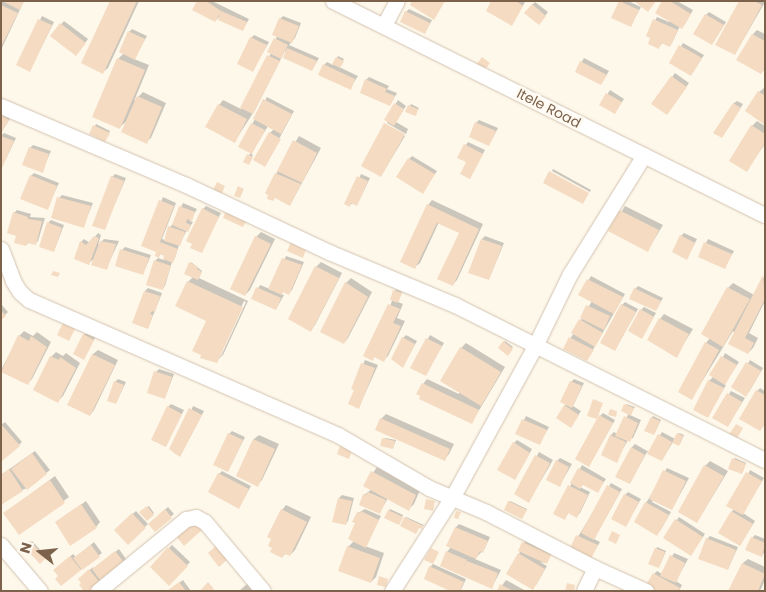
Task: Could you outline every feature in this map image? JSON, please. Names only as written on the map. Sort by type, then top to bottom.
[{"type":"street","name":"Itele Road","points":[[333,1],[765,214]]},
{"type":"street","points":[[384,25],[397,1]]},
{"type":"street","points":[[1,106],[186,185],[329,252],[455,305],[765,460]]},
{"type":"street","points":[[392,591],[453,496],[535,346],[570,274],[644,155]]},
{"type":"street","points":[[1,249],[13,281],[20,292],[29,300],[338,435],[429,488],[453,496],[595,568],[646,591]]},
{"type":"street","points":[[98,591],[186,519],[196,517],[205,522],[263,591]]},
{"type":"street","points":[[1,545],[40,591]]},
{"type":"street","points":[[584,591],[595,568]]},
{"type":"building","points":[[2,1],[24,1],[20,10]]},
{"type":"building","points":[[110,1],[137,1],[103,74],[81,63]]},
{"type":"building","points":[[197,1],[206,1],[221,11],[247,22],[243,31],[218,20],[220,13],[215,22],[192,10]]},
{"type":"building","points":[[412,1],[445,1],[434,20],[410,5]]},
{"type":"building","points":[[491,1],[516,1],[523,6],[512,26],[486,11]]},
{"type":"building","points":[[619,1],[639,10],[631,27],[611,18]]},
{"type":"building","points":[[634,1],[656,1],[648,12]]},
{"type":"building","points":[[662,1],[670,1],[691,14],[682,29],[655,13]]},
{"type":"building","points":[[739,1],[754,1],[762,5],[735,55],[715,45]]},
{"type":"building","points":[[532,4],[546,16],[539,25],[524,13]]},
{"type":"building","points":[[1,5],[18,13],[1,47]]},
{"type":"building","points":[[405,11],[430,23],[425,34],[400,22]]},
{"type":"building","points":[[705,14],[724,25],[712,45],[693,34]]},
{"type":"building","points":[[279,18],[299,26],[292,43],[272,35]]},
{"type":"building","points":[[38,19],[52,25],[30,72],[16,65]]},
{"type":"building","points":[[653,19],[678,30],[670,47],[661,43],[659,49],[648,44],[650,38],[646,36]]},
{"type":"building","points":[[60,23],[86,43],[76,56],[50,36]]},
{"type":"building","points":[[128,31],[145,39],[135,60],[119,52]]},
{"type":"building","points":[[752,34],[765,41],[765,68],[761,74],[736,60]]},
{"type":"building","points":[[250,37],[267,45],[253,72],[237,64]]},
{"type":"building","points":[[274,38],[288,45],[281,59],[267,52]]},
{"type":"building","points":[[679,45],[702,58],[691,76],[669,63]]},
{"type":"building","points":[[287,48],[317,61],[312,71],[283,58]]},
{"type":"building","points":[[267,55],[280,61],[253,114],[240,108]]},
{"type":"building","points":[[336,57],[344,61],[340,68],[332,64]]},
{"type":"building","points":[[482,57],[490,63],[484,71],[476,65]]},
{"type":"building","points":[[117,58],[145,70],[120,129],[92,117]]},
{"type":"building","points":[[580,61],[607,75],[601,85],[575,72]]},
{"type":"building","points":[[323,64],[355,79],[351,90],[318,75]]},
{"type":"building","points":[[671,76],[687,87],[667,115],[651,104]]},
{"type":"building","points":[[365,79],[387,89],[385,92],[395,96],[390,106],[360,93]]},
{"type":"building","points":[[758,91],[765,96],[765,125],[745,111]]},
{"type":"building","points":[[606,93],[622,102],[615,114],[599,105]]},
{"type":"building","points":[[137,96],[162,107],[147,144],[121,132]]},
{"type":"building","points":[[263,99],[292,114],[281,134],[253,119]]},
{"type":"building","points":[[394,103],[404,109],[394,126],[384,120]]},
{"type":"building","points":[[733,103],[741,108],[722,138],[713,133]]},
{"type":"building","points":[[218,104],[247,119],[235,143],[205,127]]},
{"type":"building","points":[[408,105],[418,109],[416,116],[405,112]]},
{"type":"building","points":[[1,115],[9,120],[1,133]]},
{"type":"building","points":[[475,122],[496,131],[489,146],[469,137]]},
{"type":"building","points":[[251,123],[265,130],[252,154],[238,147]]},
{"type":"building","points":[[384,123],[405,134],[381,177],[361,166]]},
{"type":"building","points":[[93,125],[110,133],[105,142],[89,134]]},
{"type":"building","points":[[751,125],[765,134],[765,143],[747,172],[729,161]]},
{"type":"building","points":[[269,132],[281,139],[265,167],[253,160]]},
{"type":"building","points":[[1,136],[14,141],[1,170]]},
{"type":"building","points":[[293,140],[317,153],[302,183],[277,171]]},
{"type":"building","points":[[464,144],[483,154],[470,179],[460,174],[466,162],[457,158]]},
{"type":"building","points":[[29,147],[49,154],[43,173],[22,165]]},
{"type":"building","points":[[247,154],[253,157],[249,165],[243,162]]},
{"type":"building","points":[[408,158],[435,174],[423,194],[396,177]]},
{"type":"building","points":[[549,171],[589,193],[583,204],[543,183]]},
{"type":"building","points":[[275,173],[301,184],[290,206],[275,198],[273,201],[267,199],[268,195],[265,193]]},
{"type":"building","points":[[30,175],[57,186],[48,210],[20,199]]},
{"type":"building","points":[[111,176],[124,181],[105,230],[92,226]]},
{"type":"building","points":[[357,176],[368,181],[357,206],[351,203],[350,207],[344,204]]},
{"type":"building","points":[[217,182],[225,186],[222,193],[213,190]]},
{"type":"building","points":[[238,186],[244,189],[240,198],[234,196]]},
{"type":"building","points":[[57,197],[91,206],[84,228],[51,218]]},
{"type":"building","points":[[159,200],[174,206],[160,242],[178,249],[173,263],[163,259],[164,256],[160,254],[159,258],[155,256],[156,252],[141,246]]},
{"type":"building","points":[[427,204],[479,229],[453,286],[437,279],[459,233],[437,223],[415,269],[400,262]]},
{"type":"building","points":[[179,206],[195,212],[192,221],[187,219],[186,223],[191,225],[188,232],[172,225]]},
{"type":"building","points":[[202,208],[219,217],[202,253],[190,248],[192,244],[186,241]]},
{"type":"building","points":[[226,210],[247,220],[243,227],[223,218]]},
{"type":"building","points":[[619,210],[659,230],[648,252],[608,231]]},
{"type":"building","points":[[13,212],[28,217],[28,219],[42,221],[36,245],[27,243],[26,246],[14,243],[16,236],[7,233]]},
{"type":"building","points":[[47,222],[62,228],[54,252],[39,247]]},
{"type":"building","points":[[168,226],[185,232],[180,246],[164,241]]},
{"type":"building","points":[[680,235],[695,243],[687,260],[672,252]]},
{"type":"building","points":[[94,236],[99,238],[89,265],[74,259],[80,241],[86,245]]},
{"type":"building","points":[[255,236],[271,244],[245,296],[230,289]]},
{"type":"building","points":[[481,239],[502,246],[489,280],[468,273]]},
{"type":"building","points":[[292,240],[307,246],[303,258],[287,251]]},
{"type":"building","points":[[100,241],[116,244],[107,270],[91,265]]},
{"type":"building","points":[[704,242],[732,254],[725,269],[698,257]]},
{"type":"building","points":[[120,249],[149,258],[143,275],[115,266]]},
{"type":"building","points":[[282,258],[302,265],[289,295],[283,292],[282,295],[268,289]]},
{"type":"building","points":[[154,260],[171,266],[163,290],[146,285]]},
{"type":"building","points":[[189,262],[198,267],[197,269],[202,272],[198,280],[184,274]]},
{"type":"building","points":[[315,266],[339,278],[311,332],[288,319]]},
{"type":"building","points":[[53,271],[60,273],[58,277],[51,275]]},
{"type":"building","points":[[763,275],[765,299],[745,338],[754,343],[748,354],[728,344]]},
{"type":"building","points":[[587,279],[623,297],[614,314],[578,295]]},
{"type":"building","points":[[187,281],[243,307],[217,363],[200,358],[201,355],[192,351],[206,321],[175,306]]},
{"type":"building","points":[[345,282],[368,297],[344,344],[320,332]]},
{"type":"building","points":[[256,287],[281,298],[276,310],[251,299]]},
{"type":"building","points":[[727,287],[750,299],[723,347],[701,334]]},
{"type":"building","points":[[634,288],[661,301],[656,311],[629,299]]},
{"type":"building","points":[[393,290],[402,293],[398,303],[390,300]]},
{"type":"building","points":[[144,291],[160,296],[155,312],[152,311],[150,314],[153,315],[148,329],[132,323]]},
{"type":"building","points":[[388,304],[400,309],[393,323],[401,326],[384,362],[374,357],[373,361],[363,356]]},
{"type":"building","points":[[621,304],[636,312],[615,351],[600,343]]},
{"type":"building","points":[[586,305],[610,316],[604,330],[580,318]]},
{"type":"building","points":[[640,309],[654,317],[642,339],[628,331]]},
{"type":"building","points":[[1,310],[6,316],[1,320]]},
{"type":"building","points":[[659,318],[689,334],[677,358],[647,340]]},
{"type":"building","points":[[579,319],[603,333],[595,347],[571,333]]},
{"type":"building","points":[[63,323],[75,329],[69,341],[57,335]]},
{"type":"building","points":[[83,334],[94,340],[84,360],[73,354]]},
{"type":"building","points":[[18,335],[29,341],[31,336],[47,347],[28,385],[1,372]]},
{"type":"building","points":[[402,337],[415,344],[403,368],[391,359]]},
{"type":"building","points":[[569,337],[594,350],[587,361],[563,349]]},
{"type":"building","points":[[426,338],[442,346],[426,376],[410,368]]},
{"type":"building","points":[[503,341],[513,349],[508,356],[498,348]]},
{"type":"building","points":[[705,342],[719,350],[692,400],[678,392]]},
{"type":"building","points":[[460,347],[501,372],[481,406],[440,381]]},
{"type":"building","points":[[92,354],[115,365],[90,416],[67,405]]},
{"type":"building","points":[[50,356],[59,360],[60,357],[76,368],[58,403],[33,390]]},
{"type":"building","points":[[721,356],[737,365],[725,385],[709,375]]},
{"type":"building","points":[[746,362],[761,371],[746,397],[731,387]]},
{"type":"building","points":[[361,363],[375,368],[359,409],[348,404],[354,390],[351,389]]},
{"type":"building","points":[[154,371],[172,377],[165,399],[147,393]]},
{"type":"building","points":[[708,380],[724,388],[708,418],[693,410]]},
{"type":"building","points":[[114,381],[124,385],[116,404],[107,401]]},
{"type":"building","points":[[570,381],[582,386],[572,408],[560,402]]},
{"type":"building","points":[[422,383],[479,410],[472,424],[419,399],[420,396],[416,394]]},
{"type":"building","points":[[756,390],[765,395],[765,424],[760,431],[739,419]]},
{"type":"building","points":[[727,393],[742,402],[728,427],[712,418]]},
{"type":"building","points":[[593,399],[603,403],[597,419],[587,416]]},
{"type":"building","points":[[624,404],[634,408],[631,416],[621,411]]},
{"type":"building","points":[[564,405],[579,415],[571,428],[556,418]]},
{"type":"building","points":[[167,406],[182,414],[166,447],[151,440]]},
{"type":"building","points":[[189,408],[202,415],[180,457],[169,449]]},
{"type":"building","points":[[610,409],[617,411],[616,417],[608,415]]},
{"type":"building","points":[[599,415],[613,423],[589,467],[575,459]]},
{"type":"building","points":[[624,416],[638,423],[630,442],[615,436]]},
{"type":"building","points":[[651,417],[660,421],[654,435],[644,431]]},
{"type":"building","points":[[380,418],[450,449],[445,461],[375,430]]},
{"type":"building","points":[[522,419],[547,430],[540,445],[515,434]]},
{"type":"building","points":[[1,424],[20,446],[2,461],[1,460]]},
{"type":"building","points":[[736,424],[743,428],[736,440],[728,436]]},
{"type":"building","points":[[228,433],[243,440],[228,472],[213,465]]},
{"type":"building","points":[[677,433],[683,436],[679,446],[672,443]]},
{"type":"building","points":[[658,434],[672,442],[662,461],[647,454]]},
{"type":"building","points":[[610,435],[626,442],[617,463],[601,455]]},
{"type":"building","points":[[382,438],[395,441],[393,449],[380,446]]},
{"type":"building","points":[[253,439],[275,449],[258,487],[236,476]]},
{"type":"building","points":[[513,442],[530,453],[515,480],[497,470]]},
{"type":"building","points":[[340,446],[352,451],[349,459],[337,454]]},
{"type":"building","points":[[631,447],[645,455],[630,484],[615,477]]},
{"type":"building","points":[[32,453],[47,474],[27,490],[11,469]]},
{"type":"building","points":[[535,455],[550,463],[529,503],[514,494]]},
{"type":"building","points":[[732,458],[746,464],[742,474],[728,469]]},
{"type":"building","points":[[556,460],[569,467],[560,487],[546,480]]},
{"type":"building","points":[[704,465],[724,476],[697,523],[678,512]]},
{"type":"building","points":[[578,468],[604,482],[598,493],[583,485],[580,489],[570,483]]},
{"type":"building","points":[[9,469],[23,491],[1,505],[1,475]]},
{"type":"building","points":[[663,470],[686,481],[672,510],[649,499]]},
{"type":"building","points":[[371,471],[416,495],[409,511],[363,486]]},
{"type":"building","points":[[746,472],[762,481],[743,515],[726,506]]},
{"type":"building","points":[[218,473],[249,489],[239,509],[208,492]]},
{"type":"building","points":[[50,480],[65,503],[19,535],[3,513]]},
{"type":"building","points":[[568,485],[588,495],[577,518],[568,513],[565,520],[553,514]]},
{"type":"building","points":[[607,485],[620,492],[594,540],[581,533]]},
{"type":"building","points":[[368,492],[386,500],[380,514],[359,505],[363,494],[366,495]]},
{"type":"building","points":[[624,494],[639,502],[626,527],[611,519]]},
{"type":"building","points":[[338,498],[352,501],[346,525],[332,522]]},
{"type":"building","points":[[426,499],[435,501],[433,511],[424,509]]},
{"type":"building","points":[[508,501],[527,510],[522,519],[504,510]]},
{"type":"building","points":[[645,502],[669,515],[657,536],[634,522]]},
{"type":"building","points":[[81,504],[97,528],[70,546],[55,522]]},
{"type":"building","points":[[147,506],[154,515],[147,521],[139,512]]},
{"type":"building","points":[[165,509],[172,518],[155,532],[148,524]]},
{"type":"building","points":[[281,509],[307,522],[290,556],[284,554],[282,558],[270,552],[272,548],[268,546],[271,539],[267,537]]},
{"type":"building","points":[[388,510],[403,517],[399,525],[384,518]]},
{"type":"building","points":[[361,511],[379,520],[366,548],[348,539],[355,523],[352,522],[357,512],[360,513]]},
{"type":"building","points":[[456,511],[461,512],[458,519],[454,518]]},
{"type":"building","points":[[731,511],[753,524],[740,546],[718,533]]},
{"type":"building","points":[[132,513],[146,528],[128,545],[114,530]]},
{"type":"building","points":[[404,517],[423,526],[422,529],[419,528],[416,534],[400,526]]},
{"type":"building","points":[[675,519],[703,537],[691,556],[663,538]]},
{"type":"building","points":[[193,520],[202,530],[184,546],[176,536]]},
{"type":"building","points":[[455,527],[488,541],[483,553],[480,551],[476,559],[446,546]]},
{"type":"building","points":[[612,531],[620,535],[616,544],[608,540]]},
{"type":"building","points":[[576,535],[598,545],[591,559],[570,548]]},
{"type":"building","points":[[751,537],[765,543],[762,557],[745,550]]},
{"type":"building","points":[[706,538],[736,550],[728,570],[698,559]]},
{"type":"building","points":[[30,541],[46,558],[40,564],[24,547]]},
{"type":"building","points":[[522,542],[551,555],[547,564],[518,551]]},
{"type":"building","points":[[91,545],[100,557],[82,570],[73,558]]},
{"type":"building","points":[[217,545],[229,558],[219,567],[208,553]]},
{"type":"building","points":[[347,546],[380,558],[371,583],[338,571]]},
{"type":"building","points":[[168,547],[188,566],[169,586],[150,567]]},
{"type":"building","points":[[431,548],[439,552],[433,564],[424,560]]},
{"type":"building","points":[[655,548],[665,552],[659,568],[648,564]]},
{"type":"building","points":[[115,551],[126,565],[103,584],[92,569]]},
{"type":"building","points":[[446,551],[467,560],[462,570],[467,561],[498,573],[492,589],[440,566]]},
{"type":"building","points":[[518,553],[545,569],[533,590],[506,574]]},
{"type":"building","points":[[670,555],[685,563],[676,583],[660,576]]},
{"type":"building","points":[[70,556],[81,570],[61,586],[55,579],[58,576],[53,570]]},
{"type":"building","points":[[742,563],[765,574],[758,591],[728,591]]},
{"type":"building","points":[[429,566],[464,582],[460,591],[450,591],[424,579]]},
{"type":"building","points":[[89,569],[100,583],[89,591],[84,591],[79,585],[81,583],[78,579]]},
{"type":"building","points":[[653,573],[680,588],[679,591],[656,591],[646,585]]},
{"type":"building","points":[[379,576],[388,579],[386,587],[377,585]]},
{"type":"building","points":[[179,582],[186,591],[167,591]]},
{"type":"building","points":[[208,582],[214,589],[212,591],[200,591]]},
{"type":"building","points":[[567,583],[575,585],[574,591],[565,591]]},
{"type":"building","points":[[500,584],[513,591],[497,591]]}]
